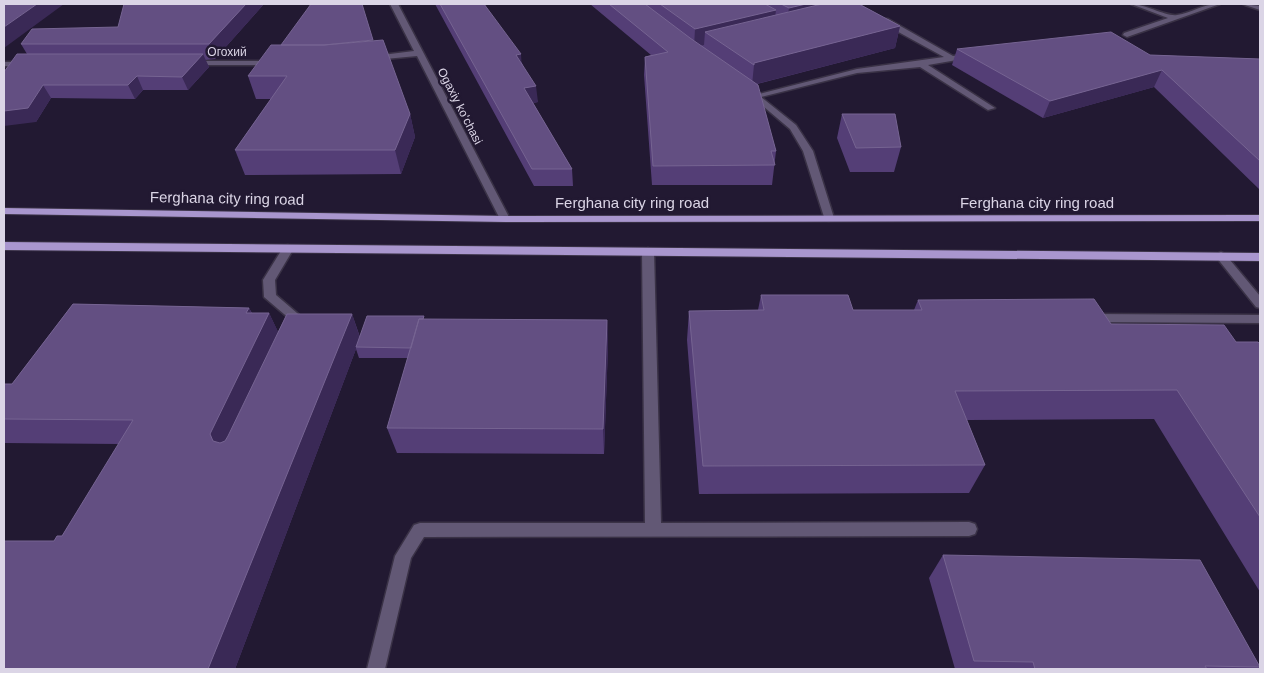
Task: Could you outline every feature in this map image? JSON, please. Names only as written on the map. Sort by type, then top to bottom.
[{"type":"highway","name":"Ferghana city ring road","points":[[4,211],[504,218],[1260,218]]},
{"type":"highway","points":[[4,246],[1260,257]]},
{"type":"street","name":"Ogaxiy koʻchasi","points":[[394,4],[504,218]]},
{"type":"street","points":[[1134,4],[1175,18]]},
{"type":"street","points":[[1127,35],[1216,4]]},
{"type":"street","points":[[1247,4],[1260,8]]},
{"type":"street","points":[[878,17],[950,58]]},
{"type":"street","points":[[360,60],[419,53]]},
{"type":"street","points":[[829,218],[808,151],[793,127],[751,93],[857,71],[921,64],[979,53]]},
{"type":"street","name":"Огохий","points":[[182,64],[281,63]]},
{"type":"street","points":[[4,64],[34,64]]},
{"type":"street","points":[[921,64],[991,108]]},
{"type":"street","points":[[288,248],[269,280],[270,297],[298,319],[290,336]]},
{"type":"street","points":[[648,251],[653,530]]},
{"type":"street","points":[[1221,256],[1260,304]]},
{"type":"street","points":[[1078,318],[1260,319]]},
{"type":"street","points":[[1218,319],[1230,335]]},
{"type":"street","points":[[376,669],[403,556],[420,530],[968,529]]},
{"type":"building","points":[[4,4],[37,4],[4,27]]},
{"type":"building","points":[[124,4],[246,4],[209,44],[21,44],[32,29],[118,27]]},
{"type":"building","points":[[311,4],[362,4],[373,40],[324,45],[281,45]]},
{"type":"building","points":[[440,4],[484,4],[521,54],[516,55],[536,86],[524,88],[572,169],[532,169]]},
{"type":"building","points":[[609,4],[645,4],[758,85],[776,151],[771,151],[775,165],[653,166],[645,57],[668,52]]},
{"type":"building","points":[[660,4],[765,4],[776,10],[695,29]]},
{"type":"building","points":[[781,4],[806,4],[789,8]]},
{"type":"building","points":[[822,4],[859,4],[900,26],[754,63],[754,65],[705,32]]},
{"type":"building","points":[[1111,32],[1150,55],[1260,59],[1260,161],[1162,70],[1050,101],[957,49]]},
{"type":"building","points":[[383,40],[410,114],[395,150],[235,150],[287,76],[248,76],[271,45],[324,45]]},
{"type":"building","points":[[17,54],[203,54],[182,77],[137,76],[128,85],[43,85],[28,108],[4,111],[4,72]]},
{"type":"building","points":[[842,114],[895,114],[901,147],[856,148]]},
{"type":"building","points":[[761,295],[848,295],[853,310],[922,310],[918,300],[1094,299],[1111,324],[1224,325],[1236,342],[1258,342],[1260,344],[1260,517],[1177,390],[955,391],[985,465],[703,466],[689,311],[764,310]]},
{"type":"building","points":[[73,304],[249,308],[246,313],[269,313],[210,434],[213,441],[220,443],[225,441],[228,436],[287,314],[352,314],[208,669],[4,669],[4,541],[54,541],[57,536],[62,536],[133,420],[4,419],[4,384],[12,384]]},
{"type":"building","points":[[367,316],[424,316],[423,319],[419,319],[411,348],[356,347]]},
{"type":"building","points":[[419,319],[607,320],[603,429],[387,428]]},
{"type":"building","points":[[943,555],[1200,560],[1260,667],[1205,666],[1207,669],[1035,669],[1033,662],[974,661]]}]
